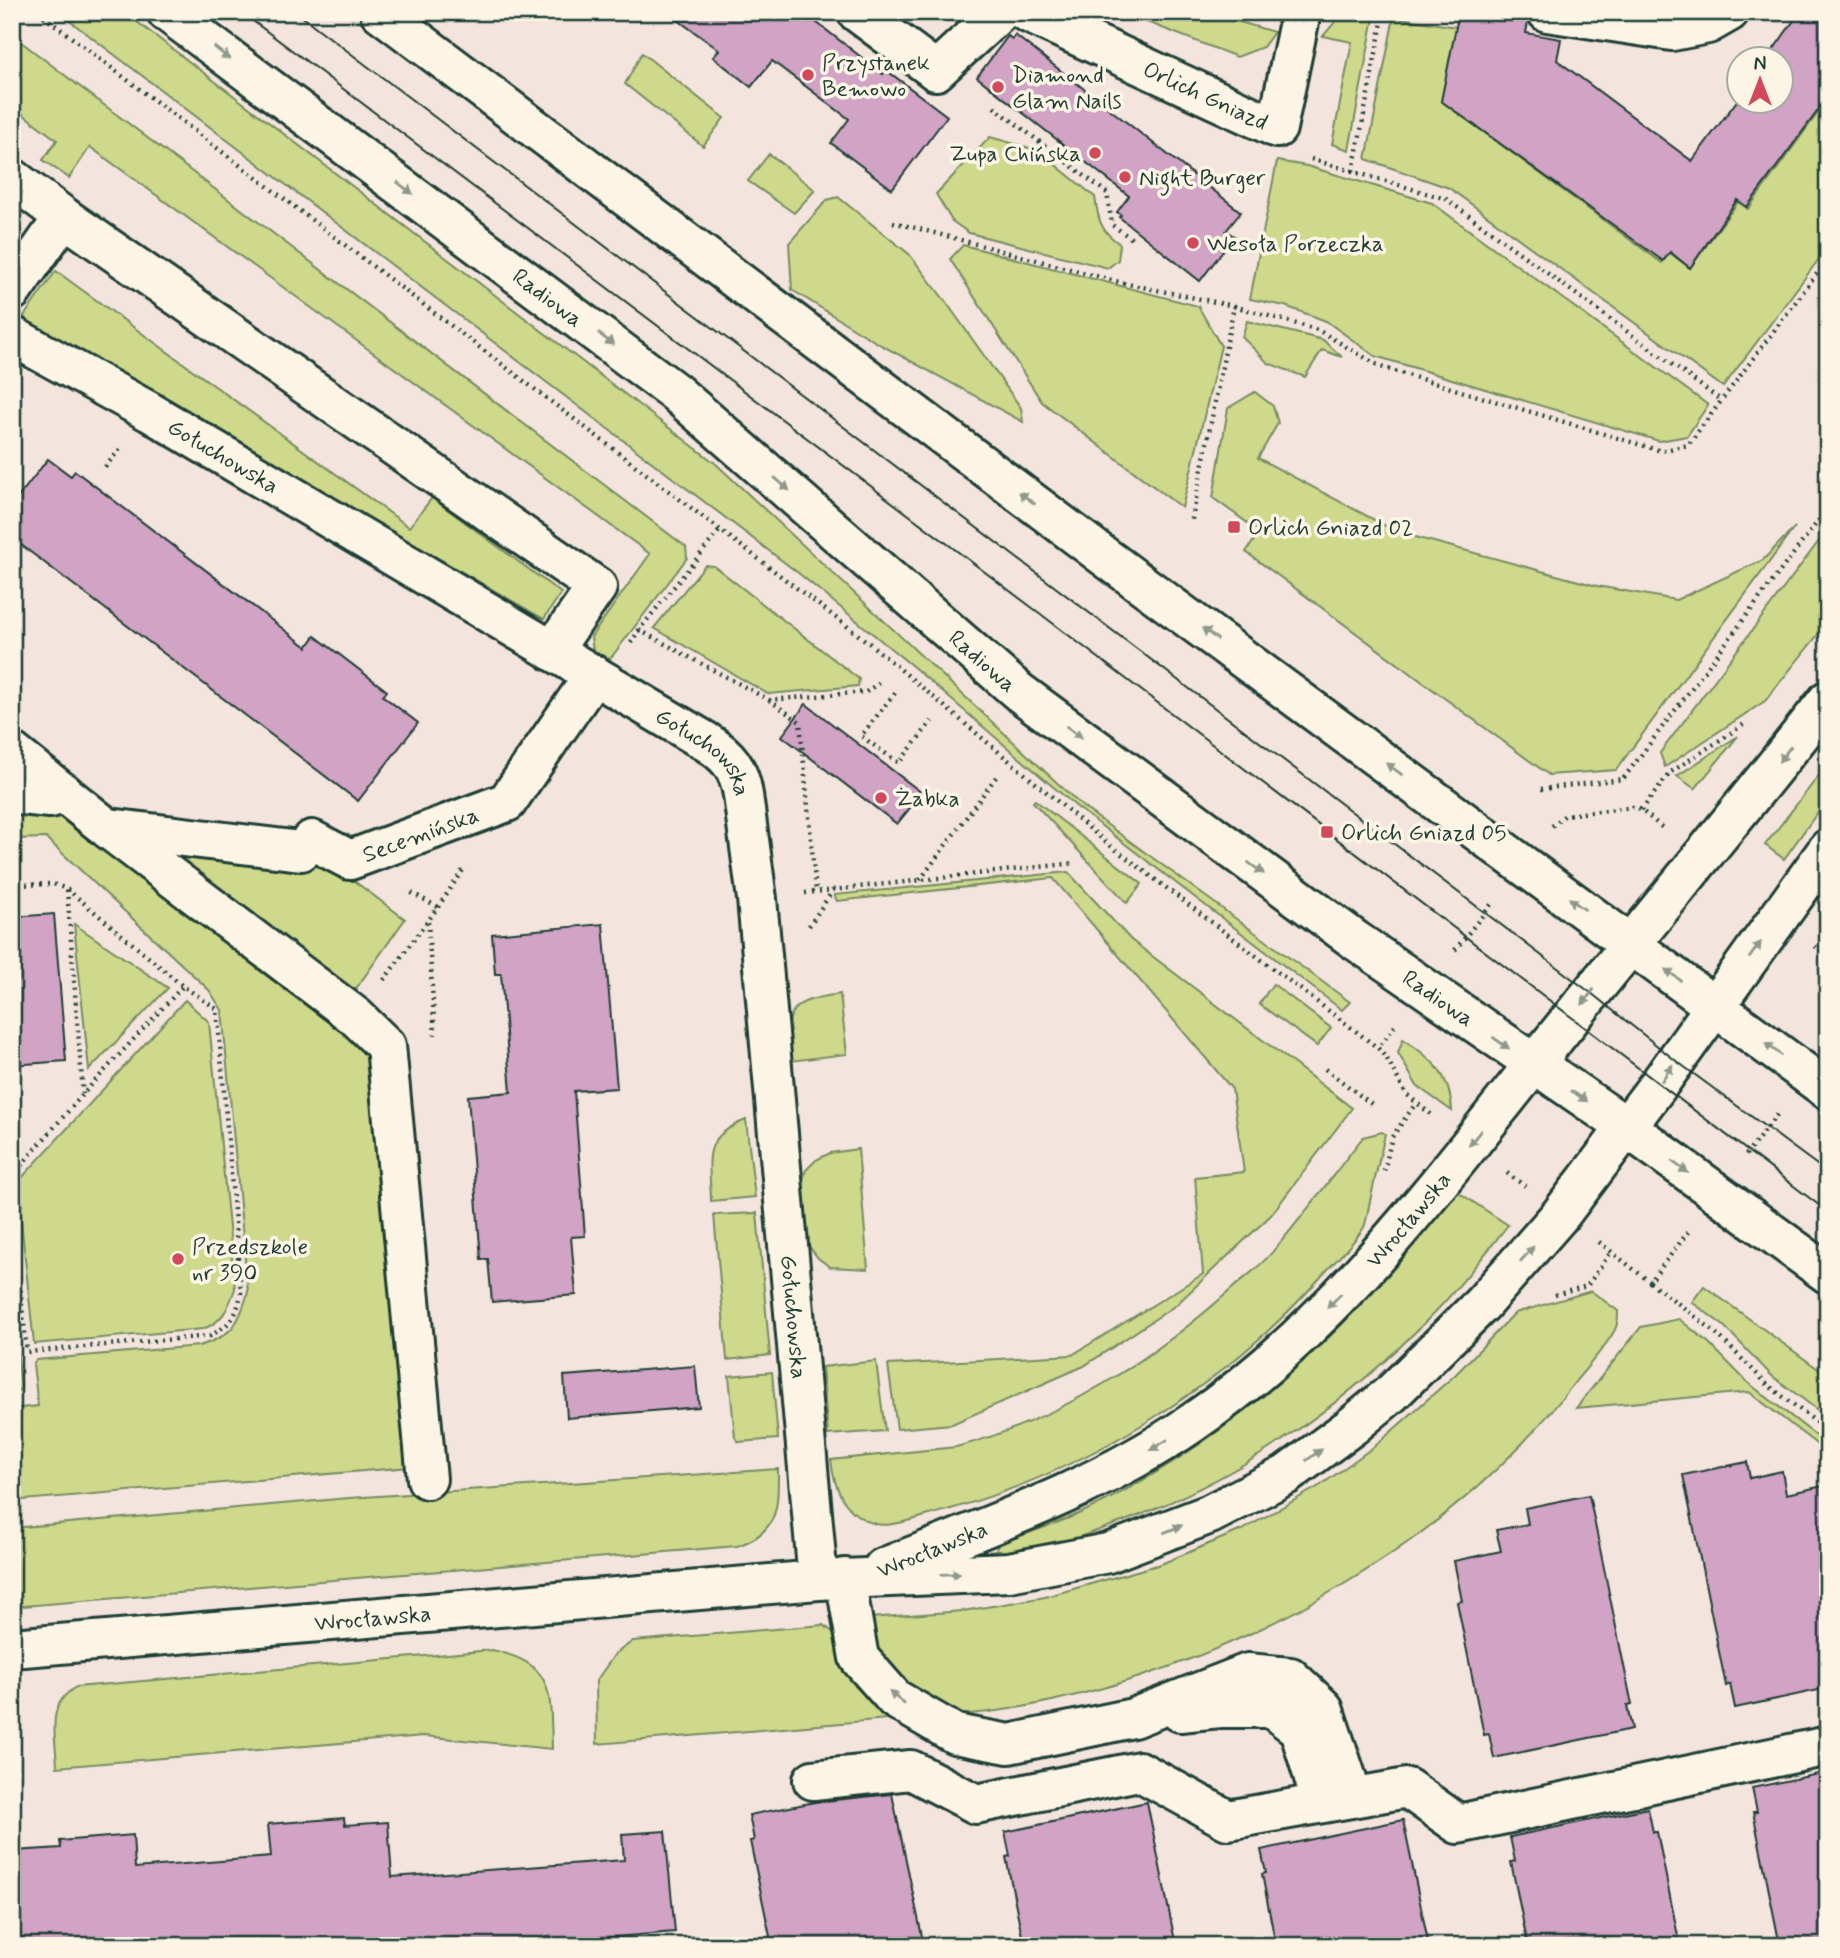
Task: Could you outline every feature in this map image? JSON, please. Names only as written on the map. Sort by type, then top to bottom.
[{"type":"street","name":"Radiowa","points":[[167,12],[675,391],[1019,692],[1355,940],[1625,1126],[1828,1274]]},
{"type":"street","points":[[380,12],[1105,557],[1828,1090]]},
{"type":"street","points":[[857,12],[936,71],[1000,12]]},
{"type":"street","name":"Orlich Gniazd","points":[[1026,12],[1277,128],[1301,12]]},
{"type":"street","points":[[1547,12],[1672,31],[1708,24],[1729,12]]},
{"type":"street","points":[[12,178],[64,217],[597,587],[552,651]]},
{"type":"street","points":[[12,291],[64,217]]},
{"type":"street","name":"Gołuchowska","points":[[12,336],[150,412],[601,679],[724,753],[735,766],[743,795],[757,899],[841,1579],[859,1658],[894,1699],[955,1734],[1009,1744],[1133,1718]]},
{"type":"street","name":"Secemińska","points":[[107,828],[301,850],[312,840],[350,860],[508,802],[601,679]]},
{"type":"street","name":"Wrocławska","points":[[841,1579],[1016,1514],[1126,1464],[1222,1402],[1291,1344],[1382,1252],[1703,859],[1828,700]]},
{"type":"street","points":[[12,752],[107,828],[356,1017],[386,1046],[427,1479]]},
{"type":"street","points":[[12,794],[50,799],[64,793]]},
{"type":"street","name":"Wrocławska","points":[[12,1648],[841,1579],[1009,1572],[1108,1553],[1210,1514],[1286,1475],[1392,1393],[1440,1347],[1542,1237],[1659,1084],[1828,849]]},
{"type":"street","points":[[1133,1718],[1248,1674],[1290,1677],[1324,1709],[1353,1797]]},
{"type":"street","points":[[1133,1718],[1220,1708],[1271,1709],[1299,1729],[1315,1781]]},
{"type":"street","points":[[813,1780],[911,1770],[976,1804],[1139,1771],[1228,1820],[1407,1787],[1458,1824],[1828,1746]]},
{"type":"path","points":[[38,12],[869,643],[1107,843],[1378,1048],[1406,1094],[1443,1123]]},
{"type":"path","points":[[1353,172],[1384,12]]},
{"type":"path","points":[[1426,12],[1449,16],[1449,12]]},
{"type":"path","points":[[994,107],[1107,193],[1112,225],[1135,241]]},
{"type":"path","points":[[1308,159],[1446,199],[1722,401]]},
{"type":"path","points":[[893,222],[1123,283],[1234,306],[1318,330],[1381,367],[1661,451],[1688,444],[1828,259]]},
{"type":"path","points":[[1191,524],[1234,306]]},
{"type":"path","points":[[1541,789],[1623,779],[1828,508]]},
{"type":"path","points":[[601,679],[720,530]]},
{"type":"path","points":[[639,630],[769,700],[800,722],[816,892]]},
{"type":"path","points":[[769,700],[866,692],[880,682]]},
{"type":"path","points":[[894,693],[861,737],[900,764],[932,721]]},
{"type":"path","points":[[1640,810],[1671,772],[1757,716]]},
{"type":"path","points":[[920,880],[996,777]]},
{"type":"path","points":[[1555,823],[1562,816],[1569,814],[1625,807],[1640,810],[1665,829]]},
{"type":"path","points":[[350,860],[438,907],[356,1017]]},
{"type":"path","points":[[757,899],[1075,863]]},
{"type":"path","points":[[12,885],[53,884],[67,889],[183,986],[217,1009],[241,1293],[237,1311],[230,1324],[210,1336],[27,1352],[12,1212]]},
{"type":"path","points":[[67,889],[83,1094]]},
{"type":"path","points":[[1456,948],[1492,903]]},
{"type":"path","points":[[12,1177],[83,1094],[183,986]]},
{"type":"path","points":[[1378,1048],[1393,1028]]},
{"type":"path","points":[[1325,1069],[1373,1105]]},
{"type":"path","points":[[1740,1163],[1774,1117]]},
{"type":"path","points":[[1650,1282],[1688,1231]]},
{"type":"path","points":[[1595,1240],[1714,1331],[1769,1386],[1828,1431]]},
{"type":"green space","points":[[58,12],[124,12],[715,463],[1083,807],[1350,1002],[1342,1010],[1078,808],[911,665],[797,572]]},
{"type":"green space","points":[[1121,12],[1206,12],[1274,32],[1263,47],[1237,57]]},
{"type":"green space","points":[[1351,12],[1375,12],[1349,150],[1332,144],[1352,42],[1323,36],[1340,16]]},
{"type":"green space","points":[[1394,17],[1457,27],[1443,102],[1662,263],[1670,253],[1690,268],[1738,202],[1748,209],[1828,99],[1828,247],[1723,387],[1449,188],[1366,159]]},
{"type":"green space","points":[[12,35],[686,547],[687,558],[610,659],[593,651],[591,637],[650,554],[90,147],[69,178],[43,160],[57,140],[12,106]]},
{"type":"green space","points":[[642,53],[724,118],[703,146],[625,84]]},
{"type":"green space","points":[[990,137],[1037,150],[1095,197],[1101,224],[1120,244],[1118,260],[1108,268],[969,233],[952,221],[936,194]]},
{"type":"green space","points":[[769,154],[815,190],[794,213],[748,181]]},
{"type":"green space","points":[[1277,161],[1307,166],[1432,203],[1708,405],[1687,436],[1659,441],[1375,356],[1326,321],[1285,306],[1250,299]]},
{"type":"green space","points":[[838,197],[909,254],[1021,408],[1023,422],[879,344],[792,290],[789,243],[827,200]]},
{"type":"green space","points":[[963,245],[1198,306],[1221,346],[1182,508],[1042,402],[950,259]]},
{"type":"green space","points":[[56,271],[409,527],[432,498],[561,593],[544,619],[28,324],[24,316]]},
{"type":"green space","points":[[1247,321],[1323,340],[1342,357],[1322,350],[1305,377],[1268,363],[1242,337]]},
{"type":"green space","points":[[1255,392],[1273,406],[1278,423],[1258,458],[1397,532],[1597,586],[1676,600],[1763,560],[1795,527],[1616,770],[1549,775],[1246,552],[1260,532],[1213,498],[1228,408]]},
{"type":"green space","points":[[1828,529],[1828,622],[1765,701],[1665,767],[1660,753]]},
{"type":"green space","points":[[705,565],[714,566],[859,679],[858,686],[768,694],[654,628]]},
{"type":"green space","points":[[1738,736],[1695,789],[1677,776]]},
{"type":"green space","points":[[1828,764],[1828,798],[1784,859],[1765,845]]},
{"type":"green space","points":[[1035,800],[1142,884],[1127,903],[1033,802]]},
{"type":"green space","points":[[12,808],[81,818],[330,1006],[375,1063],[410,1467],[12,1501],[12,1409],[38,1406],[33,1364],[36,1360],[199,1346],[219,1338],[233,1327],[248,1292],[222,1010],[209,990],[46,838],[12,839]]},
{"type":"green space","points":[[143,839],[327,861],[405,919],[353,993]]},
{"type":"green space","points":[[1068,872],[1131,940],[1352,1108],[1271,1215],[1176,1305],[1084,1366],[952,1424],[897,1429],[888,1365],[1072,1355],[1203,1274],[1195,1177],[1244,1172],[1232,1089],[1053,878],[837,901],[834,895]]},
{"type":"green space","points":[[74,924],[168,988],[89,1070]]},
{"type":"green space","points":[[1273,984],[1331,1028],[1317,1046],[1259,1004]]},
{"type":"green space","points":[[840,994],[847,1054],[790,1061],[789,1030],[793,1011],[809,1001]]},
{"type":"green space","points":[[185,1000],[209,1022],[235,1289],[230,1302],[220,1318],[203,1329],[34,1344],[17,1183]]},
{"type":"green space","points":[[1403,1039],[1423,1053],[1444,1077],[1452,1111],[1417,1086],[1398,1053]]},
{"type":"green space","points":[[746,1120],[755,1197],[711,1201],[710,1161],[714,1142],[731,1127]]},
{"type":"green space","points":[[1382,1132],[1385,1134],[1367,1218],[1360,1234],[1281,1319],[1195,1390],[1099,1449],[997,1494],[944,1511],[883,1525],[856,1515],[843,1500],[835,1481],[831,1460],[956,1447],[994,1435],[1069,1403],[1140,1361],[1205,1312],[1260,1265],[1363,1137]]},
{"type":"green space","points":[[858,1149],[868,1269],[830,1267],[818,1258],[808,1245],[802,1183],[806,1170],[816,1160],[830,1153]]},
{"type":"green space","points":[[1452,1188],[1508,1225],[1437,1310],[1363,1380],[1283,1440],[1240,1467],[1195,1490],[1149,1511],[1055,1545],[1027,1552],[995,1555],[997,1546],[1003,1542],[1077,1515],[1133,1486],[1222,1428],[1264,1395],[1305,1360],[1379,1285],[1418,1238]]},
{"type":"green space","points":[[757,1213],[770,1355],[727,1360],[714,1215]]},
{"type":"green space","points":[[1704,1286],[1828,1376],[1828,1418],[1771,1375],[1724,1326],[1692,1302]]},
{"type":"green space","points":[[1591,1291],[1618,1311],[1616,1327],[1598,1354],[1525,1441],[1469,1494],[1407,1543],[1341,1586],[1272,1623],[1200,1655],[1126,1681],[1052,1701],[953,1716],[940,1712],[919,1697],[874,1649],[869,1618],[963,1611],[1045,1597],[1161,1564],[1244,1529],[1321,1485],[1375,1446],[1456,1374],[1515,1313]]},
{"type":"green space","points":[[12,1299],[21,1388],[12,1398]]},
{"type":"green space","points":[[1679,1319],[1709,1343],[1747,1382],[1828,1445],[1828,1453],[1749,1392],[1576,1408],[1641,1327]]},
{"type":"green space","points":[[876,1361],[885,1431],[828,1435],[822,1367]]},
{"type":"green space","points":[[772,1372],[778,1439],[739,1442],[735,1437],[729,1376]]},
{"type":"green space","points":[[778,1469],[778,1496],[773,1517],[761,1534],[737,1546],[12,1607],[12,1528],[349,1498]]},
{"type":"green space","points":[[823,1625],[833,1632],[842,1645],[850,1661],[855,1686],[888,1719],[597,1744],[596,1681],[615,1654],[633,1641]]},
{"type":"green space","points":[[492,1650],[513,1656],[539,1673],[549,1697],[552,1749],[424,1736],[57,1767],[54,1732],[56,1712],[66,1694],[76,1687]]},
{"type":"building","points":[[667,12],[803,12],[883,74],[886,70],[947,116],[892,189],[831,143],[849,119],[772,61],[751,87],[713,57],[719,50]]},
{"type":"building","points":[[1459,12],[1526,12],[1526,33],[1561,39],[1557,60],[1692,161],[1726,116],[1794,116],[1794,46],[1776,46],[1800,12],[1828,12],[1828,97],[1747,207],[1737,200],[1690,268],[1670,252],[1663,261],[1441,101]]},
{"type":"building","points":[[1015,35],[1241,212],[1226,231],[1234,236],[1200,281],[1119,217],[1121,215],[1117,212],[1129,196],[977,77],[1008,36],[1012,39]]},
{"type":"building","points":[[48,459],[71,476],[75,471],[307,647],[315,636],[387,691],[383,696],[418,723],[358,801],[12,538],[12,505]]},
{"type":"building","points":[[806,704],[922,793],[897,824],[782,736]]},
{"type":"building","points":[[54,914],[66,1061],[12,1065],[12,917]]},
{"type":"building","points":[[603,924],[617,1088],[574,1091],[585,1236],[571,1237],[576,1295],[492,1302],[488,1259],[481,1259],[468,1096],[511,1092],[501,974],[495,974],[492,934]]},
{"type":"building","points":[[695,1366],[699,1407],[567,1418],[564,1376]]},
{"type":"building","points":[[1747,1462],[1750,1478],[1782,1471],[1786,1494],[1828,1485],[1828,1688],[1735,1708],[1730,1684],[1726,1686],[1683,1475]]},
{"type":"building","points":[[1589,1495],[1632,1705],[1627,1706],[1632,1729],[1494,1758],[1489,1734],[1484,1735],[1457,1602],[1462,1601],[1454,1561],[1501,1551],[1496,1530],[1528,1524],[1525,1508]]},
{"type":"building","points":[[1828,1772],[1828,1946],[1780,1946],[1753,1812],[1757,1812],[1752,1788]]},
{"type":"building","points":[[892,1794],[924,1946],[772,1946],[750,1841],[754,1840],[749,1815],[815,1802]]},
{"type":"building","points":[[1147,1802],[1176,1946],[1024,1946],[1006,1857],[1010,1856],[1005,1832]]},
{"type":"building","points":[[1648,1808],[1653,1832],[1657,1832],[1680,1946],[1528,1946],[1511,1862],[1515,1861],[1510,1837]]},
{"type":"building","points":[[344,1818],[345,1825],[388,1822],[392,1877],[624,1860],[622,1834],[665,1831],[675,1932],[508,1946],[21,1946],[14,1851],[61,1848],[60,1841],[133,1835],[135,1868],[271,1857],[268,1824]]},
{"type":"building","points":[[1403,1820],[1429,1946],[1276,1946],[1262,1874],[1266,1873],[1261,1850]]},
{"type":"tram line","points":[[241,12],[1038,612],[1828,1212]]},
{"type":"tram line","points":[[296,12],[1591,993],[1675,1060],[1828,1173]]},
{"type":"place","name":"Przystanek Bemowo","points":[[808,75]]},
{"type":"place","name":"Diamond Glam Nails","points":[[998,87]]},
{"type":"place","name":"Zupa Chińska","points":[[1095,153]]},
{"type":"place","name":"Night Burger","points":[[1125,177]]},
{"type":"place","name":"Wesoła Porzeczka","points":[[1193,243]]},
{"type":"place","name":"Orlich Gniazd 02","points":[[1234,527]]},
{"type":"place","name":"Żabka","points":[[881,798]]},
{"type":"place","name":"Orlich Gniazd 05","points":[[1327,832]]},
{"type":"place","name":"Przedszkole nr 390","points":[[178,1259]]}]
